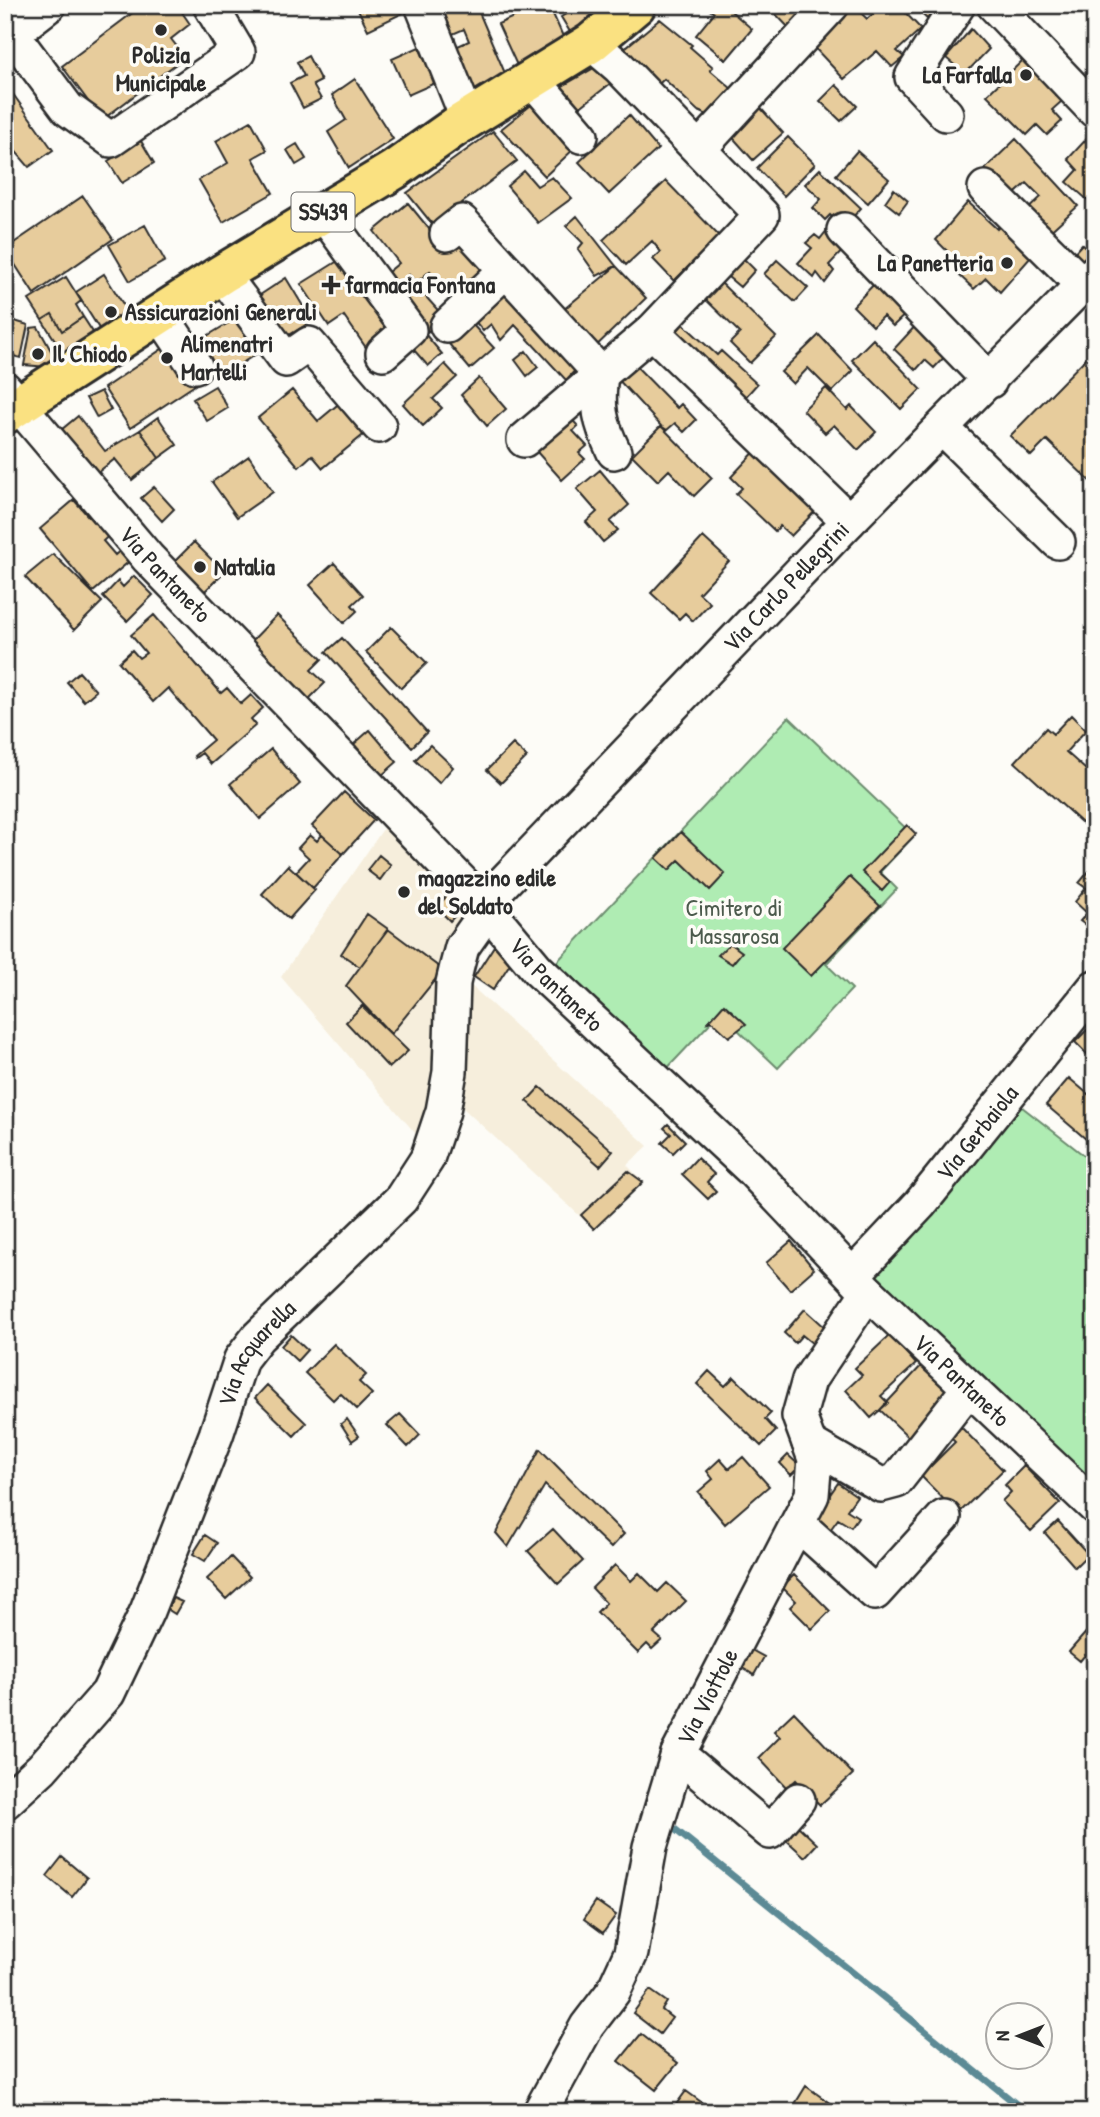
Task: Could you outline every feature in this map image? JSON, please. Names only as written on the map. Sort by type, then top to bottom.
[{"type":"main road","name":"SS439","points":[[9,403],[161,315],[222,274],[394,170],[591,43],[636,5]]},
{"type":"street","points":[[49,5],[8,35],[68,109],[111,140],[238,52],[210,5]]},
{"type":"street","points":[[422,5],[468,120]]},
{"type":"street","points":[[699,149],[832,5]]},
{"type":"street","points":[[946,114],[912,76],[958,5]]},
{"type":"street","points":[[994,5],[1095,111]]},
{"type":"street","points":[[524,440],[652,331],[762,215],[619,67],[591,43]]},
{"type":"street","points":[[532,79],[581,136]]},
{"type":"street","points":[[985,188],[1089,278]]},
{"type":"street","points":[[322,212],[409,330],[383,353]]},
{"type":"street","points":[[447,234],[462,222],[601,374]]},
{"type":"street","points":[[844,230],[990,381]]},
{"type":"street","points":[[447,326],[506,270]]},
{"type":"street","points":[[222,274],[286,360],[309,344],[379,426]]},
{"type":"street","name":"Via Carlo Pellegrini","points":[[486,907],[849,521],[1089,278]]},
{"type":"street","points":[[161,315],[195,366]]},
{"type":"street","points":[[652,331],[849,521]]},
{"type":"street","points":[[601,374],[597,404],[603,430],[614,452]]},
{"type":"street","name":"Via Pantaneto","points":[[9,403],[148,558],[486,907],[538,970],[750,1168],[860,1283],[1095,1507]]},
{"type":"street","points":[[942,428],[1058,542]]},
{"type":"street","name":"Via Acquarella","points":[[5,1802],[42,1768],[107,1693],[147,1611],[216,1435],[241,1359],[258,1338],[401,1199],[427,1159],[443,1111],[450,1072],[453,983],[462,947],[486,907]]},
{"type":"street","name":"Via Gerbaiola","points":[[860,1283],[920,1204],[1084,1019],[1095,987]]},
{"type":"street","name":"Via Viottole","points":[[540,2112],[587,2026],[613,1992],[631,1953],[650,1846],[678,1754],[812,1495],[815,1460],[799,1416],[809,1380],[860,1283]]},
{"type":"street","points":[[809,1443],[881,1485],[897,1481],[970,1388]]},
{"type":"street","points":[[798,1524],[875,1592],[944,1517]]},
{"type":"street","points":[[678,1754],[770,1832],[798,1800]]},
{"type":"shaded area","points":[[392,816],[475,908],[447,964],[648,1146],[627,1165],[643,1182],[594,1229],[451,1097],[416,1134],[281,977]]},
{"type":"green space","name":"Cimitero di Massarosa","points":[[789,717],[914,836],[880,872],[897,889],[826,964],[852,989],[778,1068],[737,1029],[712,1021],[660,1076],[549,970]]},
{"type":"green space","points":[[1017,1103],[1095,1164],[1095,1498],[867,1276]]},
{"type":"building","points":[[143,5],[154,5],[160,13],[170,5],[177,5],[190,24],[171,39],[185,57],[102,120],[62,66]]},
{"type":"building","points":[[356,5],[402,5],[405,12],[368,30]]},
{"type":"building","points":[[460,5],[476,5],[510,85],[472,102],[449,50],[469,41],[464,29],[448,36],[438,15]]},
{"type":"building","points":[[540,5],[549,5],[569,50],[520,72],[498,24]]},
{"type":"building","points":[[567,5],[630,5],[578,45],[561,17],[569,12]]},
{"type":"building","points":[[703,5],[724,5],[752,29],[726,60],[696,35],[714,13]]},
{"type":"building","points":[[767,5],[818,5],[791,30]]},
{"type":"building","points":[[846,5],[853,5],[867,19],[876,11],[871,5],[898,5],[921,29],[897,51],[904,57],[892,67],[877,51],[844,79],[812,45]]},
{"type":"building","points":[[912,5],[940,5],[927,19]]},
{"type":"building","points":[[660,19],[692,45],[690,47],[713,67],[710,70],[732,89],[710,116],[698,111],[664,79],[659,84],[620,52]]},
{"type":"building","points":[[971,29],[989,49],[965,74],[946,58]]},
{"type":"building","points":[[419,47],[435,83],[408,95],[392,59]]},
{"type":"building","points":[[308,56],[321,81],[313,85],[321,99],[303,108],[290,83],[304,76],[297,62]]},
{"type":"building","points":[[1023,60],[1062,101],[1052,110],[1062,121],[1047,135],[1037,125],[1027,135],[987,95]]},
{"type":"building","points":[[594,68],[611,83],[579,108],[561,87]]},
{"type":"building","points":[[355,79],[393,139],[349,168],[328,132],[346,120],[332,95]]},
{"type":"building","points":[[5,83],[53,150],[29,167],[5,139]]},
{"type":"building","points":[[836,85],[857,106],[841,121],[820,101]]},
{"type":"building","points":[[535,102],[576,147],[545,176],[501,129]]},
{"type":"building","points":[[757,104],[783,133],[753,160],[727,131]]},
{"type":"building","points":[[629,115],[658,149],[609,194],[579,162]]},
{"type":"building","points":[[251,121],[267,150],[253,158],[273,193],[223,222],[199,180],[228,163],[216,141]]},
{"type":"building","points":[[493,131],[517,161],[433,225],[407,193]]},
{"type":"building","points":[[1090,135],[1095,139],[1095,199],[1091,203],[1067,182],[1078,170],[1068,159]]},
{"type":"building","points":[[788,137],[815,164],[784,196],[757,168]]},
{"type":"building","points":[[1016,139],[1078,206],[1045,236],[1024,213],[1041,197],[1027,183],[1009,199],[983,171]]},
{"type":"building","points":[[141,141],[154,163],[122,183],[108,161]]},
{"type":"building","points":[[297,144],[306,159],[296,165],[287,150]]},
{"type":"building","points":[[857,151],[889,179],[868,203],[836,175]]},
{"type":"building","points":[[820,169],[861,208],[843,228],[830,215],[825,220],[813,208],[821,199],[805,184]]},
{"type":"building","points":[[524,171],[537,186],[552,177],[572,198],[538,223],[507,186]]},
{"type":"building","points":[[666,181],[719,236],[674,281],[653,259],[661,252],[652,241],[626,265],[603,240]]},
{"type":"building","points":[[894,189],[908,201],[899,213],[885,202]]},
{"type":"building","points":[[83,196],[113,239],[34,294],[5,249]]},
{"type":"building","points":[[968,202],[997,229],[1007,218],[1038,249],[1000,292],[986,278],[974,289],[949,266],[954,258],[936,240]]},
{"type":"building","points":[[408,203],[443,246],[459,232],[491,271],[455,301],[430,271],[416,283],[409,275],[392,289],[382,277],[399,263],[374,231]]},
{"type":"building","points":[[577,216],[616,266],[597,276],[578,249],[583,243],[566,226]]},
{"type":"building","points":[[145,225],[165,261],[130,281],[109,245]]},
{"type":"building","points":[[828,229],[847,246],[829,265],[834,271],[825,283],[817,273],[814,278],[798,263],[812,248],[806,243],[815,235],[820,239]]},
{"type":"building","points":[[1082,244],[1091,252],[1079,264],[1071,256]]},
{"type":"building","points":[[739,254],[755,270],[740,287],[722,272]]},
{"type":"building","points":[[341,259],[391,337],[369,352],[344,316],[329,326],[301,284]]},
{"type":"building","points":[[777,260],[808,288],[795,302],[764,274]]},
{"type":"building","points":[[616,266],[646,298],[588,354],[557,315]]},
{"type":"building","points":[[104,274],[128,312],[100,330],[76,292]]},
{"type":"building","points":[[714,276],[776,337],[750,363],[730,343],[740,333],[698,292]]},
{"type":"building","points":[[66,277],[81,301],[76,305],[83,317],[62,331],[52,314],[42,320],[29,300]]},
{"type":"building","points":[[286,278],[312,321],[286,337],[260,295]]},
{"type":"building","points":[[878,280],[909,311],[893,326],[883,316],[873,326],[853,306]]},
{"type":"building","points":[[506,281],[583,362],[566,380],[515,325],[501,340],[491,324],[483,331],[470,315]]},
{"type":"building","points":[[418,288],[444,317],[425,334],[442,354],[428,366],[406,341],[400,304]]},
{"type":"building","points":[[52,314],[62,331],[83,317],[98,340],[68,360],[42,320]]},
{"type":"building","points":[[240,316],[261,351],[218,378],[197,342]]},
{"type":"building","points":[[11,320],[28,325],[21,358],[5,354],[5,325],[10,326]]},
{"type":"building","points":[[919,322],[950,351],[934,368],[925,360],[916,370],[894,349]]},
{"type":"building","points":[[472,324],[494,348],[470,369],[449,344]]},
{"type":"building","points":[[683,324],[717,355],[721,351],[757,384],[740,403],[671,338]]},
{"type":"building","points":[[38,327],[54,356],[48,367],[24,365],[31,328]]},
{"type":"building","points":[[819,335],[853,371],[832,392],[808,368],[793,384],[781,372]]},
{"type":"building","points":[[873,339],[921,389],[901,409],[852,360]]},
{"type":"building","points":[[171,343],[198,383],[130,428],[104,388]]},
{"type":"building","points":[[1095,349],[1095,486],[1047,440],[1031,456],[1010,436]]},
{"type":"building","points":[[526,351],[538,367],[527,376],[515,360]]},
{"type":"building","points":[[631,361],[677,408],[681,404],[696,420],[684,432],[675,423],[667,430],[661,426],[615,376]]},
{"type":"building","points":[[445,364],[457,377],[433,399],[442,408],[423,426],[403,404]]},
{"type":"building","points":[[479,378],[506,409],[487,426],[461,395]]},
{"type":"building","points":[[215,386],[228,408],[207,421],[193,399]]},
{"type":"building","points":[[826,388],[847,410],[851,406],[876,432],[858,450],[834,425],[825,433],[803,410]]},
{"type":"building","points":[[292,390],[318,421],[348,396],[373,427],[323,468],[312,455],[299,467],[258,418]]},
{"type":"building","points":[[101,391],[111,410],[97,418],[86,398]]},
{"type":"building","points":[[563,410],[578,426],[573,431],[587,446],[579,453],[585,459],[562,480],[528,442]]},
{"type":"building","points":[[78,416],[105,451],[140,430],[159,458],[132,480],[115,459],[89,479],[55,435]]},
{"type":"building","points":[[158,417],[177,445],[159,458],[140,430]]},
{"type":"building","points":[[661,426],[712,478],[694,496],[669,470],[658,481],[632,455]]},
{"type":"building","points":[[761,445],[823,503],[791,536],[780,526],[775,531],[736,494],[742,488],[731,477]]},
{"type":"building","points":[[249,456],[273,492],[237,517],[212,482]]},
{"type":"building","points":[[600,470],[629,505],[610,522],[618,530],[603,542],[586,522],[597,512],[577,489]]},
{"type":"building","points":[[154,487],[174,509],[162,521],[141,498]]},
{"type":"building","points":[[74,500],[94,523],[103,515],[115,530],[103,541],[115,555],[123,548],[132,559],[93,592],[40,529]]},
{"type":"building","points":[[703,537],[729,561],[699,593],[710,603],[693,621],[685,613],[679,619],[651,593]]},
{"type":"building","points":[[194,542],[224,572],[203,593],[173,563]]},
{"type":"building","points":[[53,554],[102,602],[74,630],[25,577]]},
{"type":"building","points":[[334,563],[363,595],[352,605],[357,611],[344,623],[310,585]]},
{"type":"building","points":[[134,576],[153,595],[127,621],[103,597],[118,581],[123,587]]},
{"type":"building","points":[[154,615],[221,693],[227,688],[241,704],[251,695],[263,708],[251,719],[256,725],[211,764],[202,753],[195,758],[194,756],[213,740],[168,688],[153,702],[119,662],[132,650],[139,658],[146,653],[131,635]]},
{"type":"building","points":[[277,615],[322,659],[311,670],[325,683],[304,704],[246,647]]},
{"type":"building","points":[[391,627],[427,663],[401,688],[366,652]]},
{"type":"building","points":[[342,638],[427,732],[412,747],[326,652]]},
{"type":"building","points":[[79,672],[96,691],[84,701],[67,682]]},
{"type":"building","points":[[1071,715],[1086,730],[1066,752],[1095,778],[1095,829],[1092,832],[1015,762],[1046,728],[1053,734]]},
{"type":"building","points":[[370,730],[397,762],[381,776],[354,744]]},
{"type":"building","points":[[513,744],[527,757],[501,783],[487,770]]},
{"type":"building","points":[[430,745],[453,767],[439,783],[415,760]]},
{"type":"building","points":[[271,749],[300,784],[260,819],[230,784]]},
{"type":"building","points":[[344,792],[374,820],[343,854],[312,826]]},
{"type":"building","points":[[907,825],[916,834],[879,872],[890,882],[882,891],[862,872]]},
{"type":"building","points":[[681,832],[725,874],[710,890],[679,860],[669,870],[656,858]]},
{"type":"building","points":[[310,835],[317,841],[322,835],[343,854],[313,888],[296,872],[309,858],[298,848]]},
{"type":"building","points":[[379,855],[391,865],[380,880],[367,870]]},
{"type":"building","points":[[1095,864],[1095,932],[1080,921],[1087,913],[1075,902],[1086,888],[1079,883]]},
{"type":"building","points":[[288,865],[315,890],[289,919],[262,894]]},
{"type":"building","points":[[850,877],[880,906],[811,976],[782,948]]},
{"type":"building","points":[[453,890],[466,904],[450,921],[436,907]]},
{"type":"building","points":[[367,914],[388,929],[360,967],[341,954]]},
{"type":"building","points":[[388,929],[443,970],[391,1034],[346,986]]},
{"type":"building","points":[[730,943],[742,952],[732,964],[718,955]]},
{"type":"building","points":[[494,946],[513,959],[493,990],[474,977]]},
{"type":"building","points":[[724,1004],[746,1024],[729,1037],[712,1021],[708,1022]]},
{"type":"building","points":[[362,1006],[408,1051],[389,1068],[346,1022]]},
{"type":"building","points":[[1087,1030],[1095,1038],[1095,1048],[1088,1055],[1075,1042]]},
{"type":"building","points":[[1069,1078],[1095,1100],[1095,1128],[1086,1139],[1046,1105]]},
{"type":"building","points":[[540,1087],[613,1151],[600,1166],[527,1101]]},
{"type":"building","points":[[668,1124],[685,1141],[673,1153],[662,1143],[671,1134],[664,1128]]},
{"type":"building","points":[[697,1158],[714,1174],[707,1182],[716,1191],[708,1199],[682,1174]]},
{"type":"building","points":[[628,1171],[643,1182],[594,1229],[581,1215]]},
{"type":"building","points":[[791,1241],[814,1269],[790,1290],[766,1263]]},
{"type":"building","points":[[805,1309],[827,1329],[813,1344],[802,1335],[795,1343],[784,1333]]},
{"type":"building","points":[[291,1335],[307,1350],[297,1361],[281,1346]]},
{"type":"building","points":[[890,1335],[916,1364],[881,1396],[888,1403],[871,1418],[846,1390],[862,1375],[855,1368]]},
{"type":"building","points":[[334,1344],[366,1375],[359,1382],[372,1394],[357,1409],[340,1393],[333,1400],[305,1373]]},
{"type":"building","points":[[923,1364],[956,1395],[919,1447],[880,1410]]},
{"type":"building","points":[[709,1371],[725,1386],[734,1377],[771,1413],[765,1419],[776,1431],[761,1446],[697,1384]]},
{"type":"building","points":[[267,1385],[306,1423],[294,1436],[255,1398]]},
{"type":"building","points":[[400,1414],[420,1435],[408,1447],[387,1425]]},
{"type":"building","points":[[347,1419],[359,1436],[352,1441],[341,1424]]},
{"type":"building","points":[[956,1422],[1003,1470],[958,1514],[921,1476],[955,1442],[946,1433]]},
{"type":"building","points":[[540,1449],[624,1534],[611,1548],[545,1485],[508,1547],[496,1533]]},
{"type":"building","points":[[788,1455],[800,1466],[791,1475],[780,1463]]},
{"type":"building","points":[[743,1457],[769,1486],[725,1524],[698,1492],[713,1479],[707,1471],[720,1459],[729,1469]]},
{"type":"building","points":[[1024,1466],[1060,1503],[1031,1531],[1002,1501],[1011,1492],[1005,1485]]},
{"type":"building","points":[[838,1483],[857,1496],[847,1510],[858,1517],[851,1527],[838,1519],[825,1537],[808,1526]]},
{"type":"building","points":[[1058,1521],[1088,1554],[1075,1567],[1045,1533]]},
{"type":"building","points":[[553,1529],[583,1561],[558,1584],[528,1551]]},
{"type":"building","points":[[205,1535],[217,1543],[205,1561],[193,1554]]},
{"type":"building","points":[[231,1557],[250,1577],[226,1599],[207,1579]]},
{"type":"building","points":[[615,1565],[631,1581],[639,1573],[658,1592],[667,1583],[686,1601],[654,1633],[662,1640],[652,1649],[647,1644],[638,1653],[597,1612],[606,1603],[592,1588]]},
{"type":"building","points":[[794,1575],[830,1611],[812,1629],[790,1607],[796,1601],[782,1587]]},
{"type":"building","points":[[173,1598],[182,1602],[175,1614],[167,1609]]},
{"type":"building","points":[[1089,1629],[1095,1634],[1094,1663],[1085,1655],[1080,1661],[1069,1652]]},
{"type":"building","points":[[746,1647],[764,1657],[754,1675],[736,1664]]},
{"type":"building","points":[[794,1712],[853,1774],[820,1805],[796,1780],[787,1788],[759,1758],[780,1737],[774,1731]]},
{"type":"building","points":[[796,1824],[817,1844],[805,1857],[784,1838]]},
{"type":"building","points":[[62,1857],[87,1878],[72,1897],[47,1876]]},
{"type":"building","points":[[596,1901],[616,1915],[603,1933],[584,1919]]},
{"type":"building","points":[[650,1990],[667,2002],[662,2010],[672,2018],[660,2034],[633,2013]]},
{"type":"building","points":[[641,2034],[678,2063],[656,2090],[619,2061]]},
{"type":"building","points":[[806,2086],[842,2112],[790,2112]]},
{"type":"building","points":[[686,2091],[715,2112],[684,2112],[675,2106]]},
{"type":"waterway","points":[[666,1822],[1026,2112]]},
{"type":"place","name":"Polizia Municipale","points":[[161,30]]},
{"type":"place","name":"La Farfalla","points":[[1026,75]]},
{"type":"place","name":"La Panetteria","points":[[1007,263]]},
{"type":"place","name":"farmacia Fontana","points":[[331,285]]},
{"type":"place","name":"Assicurazioni Generali","points":[[111,312]]},
{"type":"place","name":"Il Chiodo","points":[[38,354]]},
{"type":"place","name":"Alimenatri Martelli","points":[[167,358]]},
{"type":"place","name":"Natalia","points":[[200,567]]},
{"type":"place","name":"magazzino edile del Soldato","points":[[404,892]]}]
